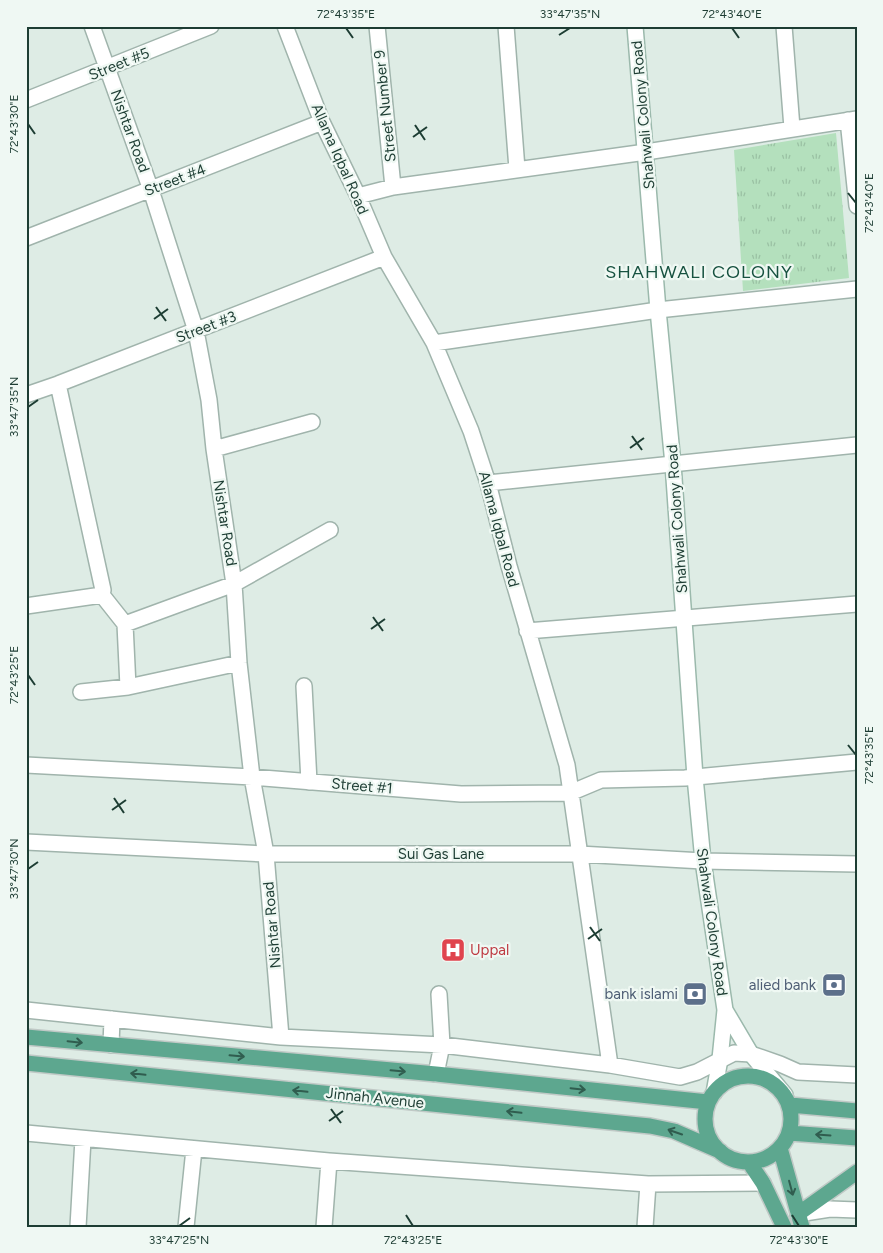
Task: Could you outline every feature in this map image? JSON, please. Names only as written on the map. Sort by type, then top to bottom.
[{"type":"main road","name":"Jinnah Avenue","points":[[26,1037],[711,1097]]},
{"type":"main road","name":"Jinnah Avenue","points":[[26,1063],[650,1126],[674,1131],[720,1151]]},
{"type":"main road","points":[[750,1075],[770,1081],[787,1100],[792,1124],[789,1133],[780,1148],[771,1156],[749,1162],[734,1160],[720,1151],[711,1141],[706,1129],[705,1115],[711,1097],[730,1079],[750,1075]]},
{"type":"main road","points":[[787,1100],[857,1111]]},
{"type":"main road","points":[[789,1133],[857,1138]]},
{"type":"main road","points":[[780,1148],[800,1221],[857,1172]]},
{"type":"main road","points":[[749,1162],[764,1183],[784,1227]]},
{"type":"street","name":"Nishtar Road","points":[[92,26],[151,190],[196,331],[209,400],[214,449],[234,584],[239,664],[252,777],[266,854],[281,1037]]},
{"type":"street","name":"Street #5","points":[[26,100],[108,69],[211,26]]},
{"type":"street","name":"Allama Iqbal Road","points":[[286,26],[322,122],[358,196],[384,257],[434,343],[471,431],[488,483],[527,631],[566,765],[610,1065]]},
{"type":"street","name":"Street Number 9","points":[[377,26],[393,187]]},
{"type":"street","points":[[506,26],[518,169]]},
{"type":"street","name":"Shahwali Colony Road","points":[[635,26],[658,310],[673,464],[695,777],[703,861],[725,1010],[720,1059],[711,1097]]},
{"type":"street","points":[[784,26],[792,128]]},
{"type":"street","points":[[358,196],[393,187],[646,152],[852,119],[857,206]]},
{"type":"street","name":"Street #4","points":[[26,238],[322,122]]},
{"type":"street","name":"Street #3","points":[[26,395],[384,257]]},
{"type":"street","points":[[434,343],[658,310],[857,289]]},
{"type":"street","points":[[58,384],[103,590],[102,595],[125,624],[128,687]]},
{"type":"street","points":[[214,449],[312,422]]},
{"type":"street","points":[[488,483],[857,445]]},
{"type":"street","points":[[125,624],[234,584],[330,530]]},
{"type":"street","points":[[26,606],[102,595]]},
{"type":"street","points":[[527,631],[857,604]]},
{"type":"street","points":[[81,692],[128,687],[239,664]]},
{"type":"street","points":[[304,686],[308,782]]},
{"type":"street","name":"Street #1","points":[[26,765],[252,777],[461,794],[570,793],[600,780],[695,777],[857,762]]},
{"type":"street","name":"Sui Gas Lane","points":[[26,842],[266,854],[579,854],[703,861],[857,864]]},
{"type":"street","points":[[436,1074],[442,1045],[439,994]]},
{"type":"street","points":[[26,1010],[281,1037],[442,1045],[610,1065],[680,1077],[697,1072],[734,1053],[751,1054],[798,1072],[857,1074]]},
{"type":"street","name":"Shahwali Colony Road","points":[[725,1010],[751,1054],[787,1100]]},
{"type":"street","points":[[111,1045],[112,1019]]},
{"type":"street","points":[[26,1133],[329,1161],[648,1184],[764,1183]]},
{"type":"street","points":[[78,1227],[83,1139]]},
{"type":"street","points":[[186,1227],[194,1148]]},
{"type":"street","points":[[324,1227],[329,1161]]},
{"type":"street","points":[[645,1227],[648,1184]]},
{"type":"street","points":[[800,1221],[830,1209],[857,1210]]},
{"type":"green space","points":[[836,133],[849,278],[743,291],[734,150]]},
{"type":"place","name":"Uppal","points":[[453,950]]},
{"type":"place","name":"alied bank","points":[[834,985]]},
{"type":"place","name":"bank islami","points":[[695,994]]},
{"type":"district","name":"SHAHWALI COLONY","points":[[699,272]]}]
